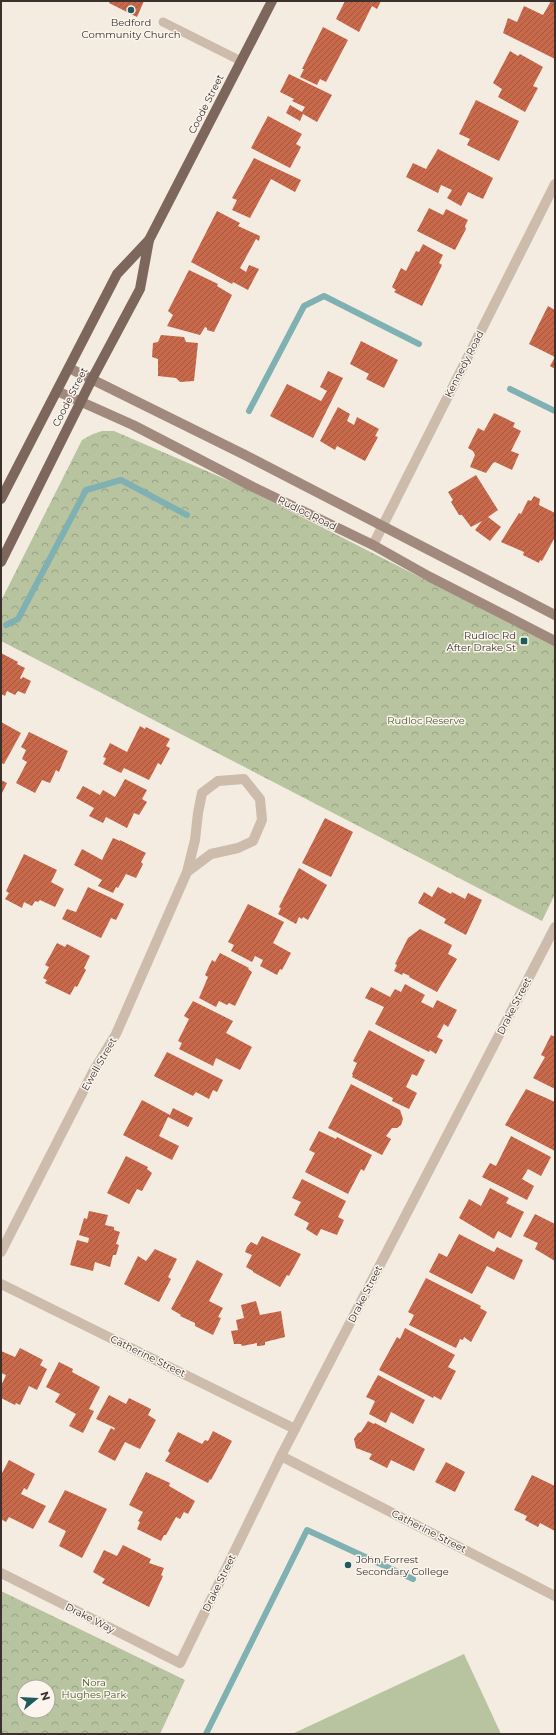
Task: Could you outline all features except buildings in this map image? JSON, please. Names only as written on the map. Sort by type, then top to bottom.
[{"type":"main road","name":"Coode Street","points":[[1,499],[117,274],[149,240],[272,1]]},
{"type":"main road","name":"Coode Street","points":[[1,562],[92,379],[140,289],[149,240]]},
{"type":"main road","points":[[69,368],[245,455],[555,615]]},
{"type":"main road","name":"Rudloc Road","points":[[57,391],[133,425],[253,487],[373,545],[430,577],[555,641]]},
{"type":"street","name":"Kennedy Road","points":[[373,545],[555,184]]},
{"type":"street","name":"Ewell Street","points":[[1,1252],[94,1070],[116,1034],[187,872],[196,840],[198,813],[202,793],[218,782],[244,779],[260,799],[262,820],[253,840],[238,848],[211,854],[187,872]]},
{"type":"street","name":"Drake Street","points":[[180,1663],[281,1456],[555,927]]},
{"type":"street","name":"Catherine Street","points":[[1,1284],[295,1429]]},
{"type":"street","name":"Catherine Street","points":[[281,1456],[555,1596]]},
{"type":"street","name":"Drake Way","points":[[1,1573],[180,1663]]},
{"type":"lane","points":[[163,22],[241,61]]},
{"type":"green space","name":"Rudloc Reserve","points":[[102,431],[114,431],[239,485],[555,646],[555,894],[542,921],[1,641],[1,601],[82,440]]},
{"type":"green space","name":"Nora Hughes Park","points":[[1,1591],[185,1680],[160,1734],[1,1734]]},
{"type":"green space","points":[[464,1654],[501,1734],[292,1734]]},
{"type":"waterway","points":[[249,411],[304,306],[324,296],[419,344]]},
{"type":"waterway","points":[[510,389],[555,411]]},
{"type":"waterway","points":[[6,625],[18,619],[86,490],[121,480],[187,515]]},
{"type":"waterway","points":[[206,1734],[307,1530],[413,1579]]},
{"type":"place","name":"Bedford Community Church","points":[[131,10]]},
{"type":"place","name":"Rudloc Rd After Drake St","points":[[524,641]]},
{"type":"place","name":"John Forrest Secondary College","points":[[348,1565]]}]
